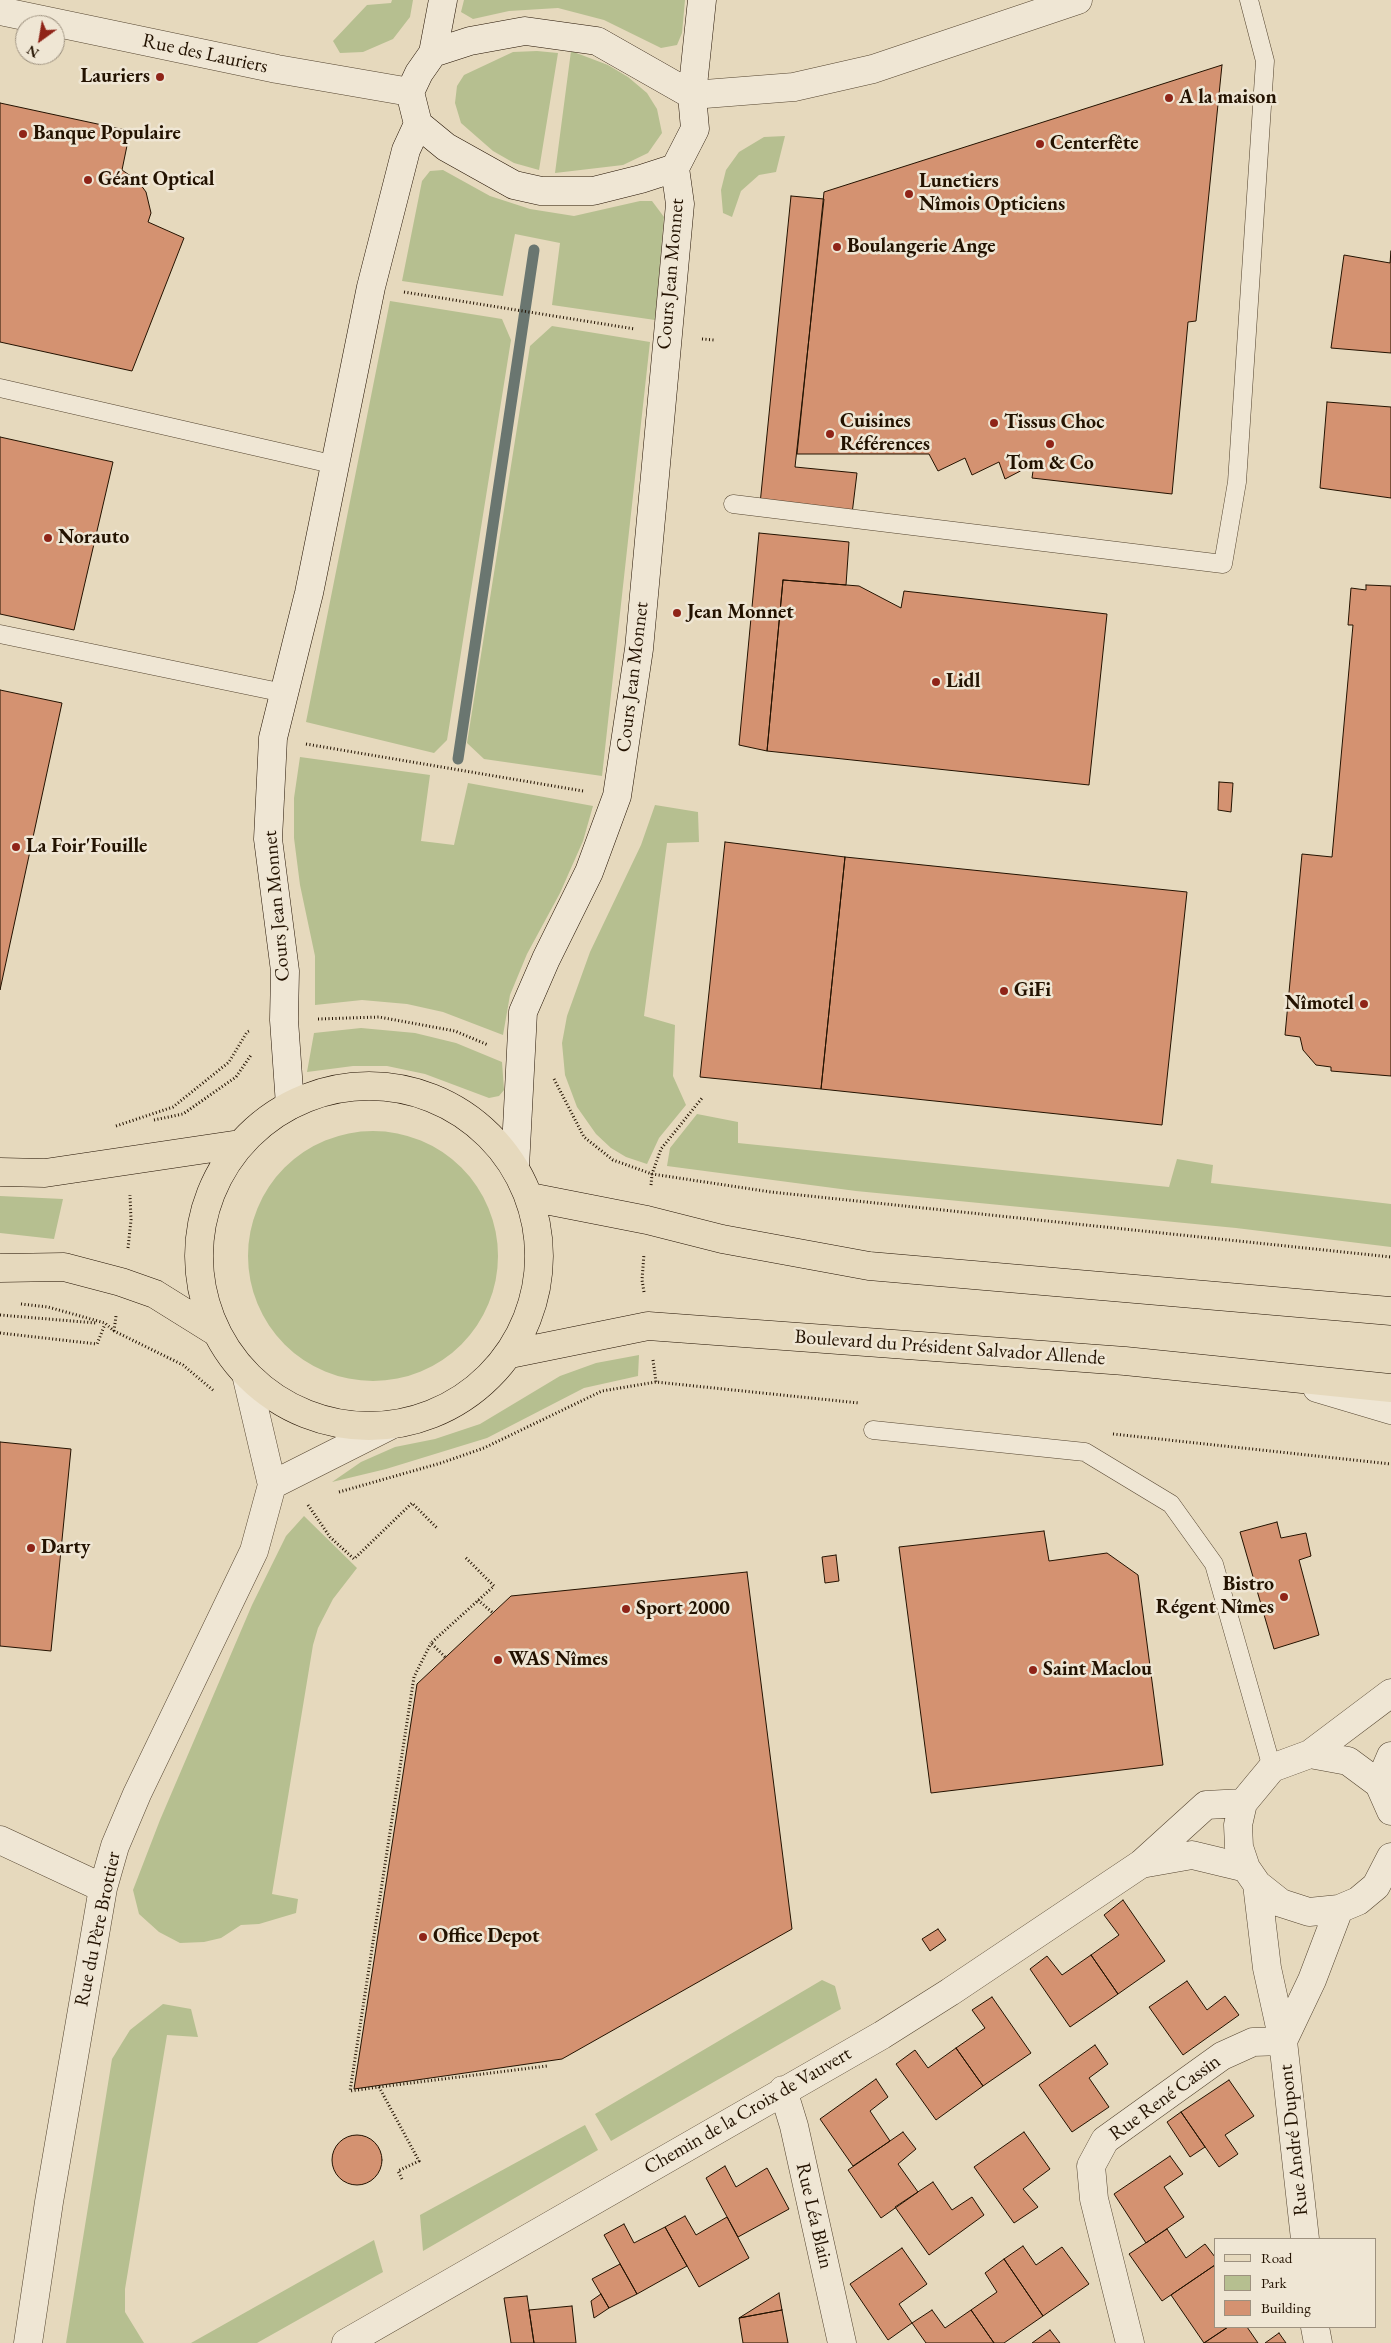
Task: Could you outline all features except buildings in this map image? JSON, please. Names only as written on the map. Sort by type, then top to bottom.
[{"type":"main road","points":[[351,1086],[382,1086],[414,1091],[472,1120],[515,1167],[530,1197],[540,1251],[534,1304],[510,1354],[478,1389],[436,1413],[389,1426],[353,1426],[318,1418],[279,1401],[246,1374],[216,1332],[205,1300],[199,1268],[200,1235],[207,1202],[220,1172],[240,1144],[263,1122],[290,1105],[319,1093],[351,1086]]},
{"type":"main road","points":[[0,1172],[45,1173],[240,1144]]},
{"type":"main road","points":[[530,1197],[647,1220],[722,1238],[869,1266],[1391,1311]]},
{"type":"main road","points":[[0,1268],[64,1267],[121,1282],[155,1294],[216,1332]]},
{"type":"main road","name":"Boulevard du Président Salvador Allende","points":[[510,1354],[648,1326],[1125,1361],[1391,1388]]},
{"type":"street","points":[[443,0],[433,54],[419,73],[410,92],[418,124],[446,147],[488,171],[514,185],[541,191],[593,191],[675,168],[694,130],[692,94],[702,0]]},
{"type":"street","points":[[433,54],[470,42],[525,31],[597,41],[692,94],[794,87],[873,69],[1078,0]]},
{"type":"street","name":"Rue des Lauriers","points":[[0,10],[277,69],[410,92]]},
{"type":"street","name":"Cours Jean Monnet","points":[[290,1105],[284,1020],[285,971],[268,839],[273,738],[309,593],[371,287],[406,150],[418,124]]},
{"type":"street","name":"Cours Jean Monnet","points":[[515,1167],[523,1012],[546,959],[589,872],[617,796],[639,649],[680,204],[675,168]]},
{"type":"street","name":"Rue du Père Brottier","points":[[28,2343],[52,2183],[103,1888],[115,1846],[138,1794],[254,1551],[272,1485],[246,1374]]},
{"type":"street","points":[[1282,1377],[1391,1410]]},
{"type":"street","points":[[272,1485],[389,1426]]},
{"type":"street","points":[[1243,1803],[1272,1768],[1310,1754],[1391,1693]]},
{"type":"street","points":[[1310,1754],[1348,1761],[1379,1784],[1391,1811]]},
{"type":"street","points":[[1379,1784],[1391,1756]]},
{"type":"street","name":"Chemin de la Croix de Vauvert","points":[[346,2343],[783,2090],[882,2035],[950,1992],[1141,1864],[1206,1805],[1243,1803]]},
{"type":"street","name":"Rue André Dupont","points":[[1243,1803],[1238,1825],[1239,1847],[1252,1876],[1267,1968],[1283,2041],[1305,2238]]},
{"type":"street","points":[[0,1840],[103,1888]]},
{"type":"street","name":"Chemin de la Croix de Vauvert","points":[[1141,1864],[1192,1855],[1252,1876]]},
{"type":"street","points":[[1252,1876],[1281,1903],[1309,1912],[1348,1905],[1376,1886],[1391,1857]]},
{"type":"street","name":"Rue André Dupont","points":[[1283,2041],[1348,1905]]},
{"type":"street","name":"Rue René Cassin","points":[[1130,2343],[1094,2199],[1091,2166],[1105,2140],[1222,2056],[1253,2042],[1283,2041]]},
{"type":"street","name":"Rue Léa Blain","points":[[783,2090],[794,2126],[842,2343]]},
{"type":"street","points":[[1316,2328],[1318,2343]]},
{"type":"lane","points":[[733,504],[1223,564],[1237,482],[1265,61],[1249,0]]},
{"type":"lane","points":[[0,388],[336,466]]},
{"type":"lane","points":[[0,634],[284,693]]},
{"type":"lane","points":[[873,1430],[1085,1452],[1171,1504],[1214,1564],[1272,1768]]},
{"type":"lane","points":[[1348,1905],[1391,1889]]},
{"type":"path","points":[[402,292],[641,330]]},
{"type":"path","points":[[298,742],[586,791]]},
{"type":"path","points":[[103,1130],[173,1107],[229,1062],[247,1032],[284,1020],[379,1017],[455,1031],[522,1059],[552,1074],[584,1137],[613,1160],[652,1174],[781,1193],[1391,1257]]},
{"type":"path","points":[[103,1130],[183,1114],[236,1077],[259,1043],[284,1020]]},
{"type":"path","points":[[335,1493],[441,1463],[484,1448],[602,1390],[656,1382],[642,1280],[652,1174],[661,1149],[702,1098]]},
{"type":"path","points":[[19,1304],[48,1307],[105,1324],[114,1331],[126,1262],[131,1211],[130,1195],[103,1130]]},
{"type":"path","points":[[0,1315],[105,1324]]},
{"type":"path","points":[[0,1333],[97,1344],[105,1324]]},
{"type":"path","points":[[308,1504],[330,1537],[354,1559],[412,1503],[438,1529]]},
{"type":"path","points":[[465,1557],[494,1586],[431,1643],[414,1677],[350,2091],[547,2066]]},
{"type":"path","points":[[478,1600],[493,1613]]},
{"type":"path","points":[[431,1643],[445,1657]]},
{"type":"path","points":[[380,2087],[419,2161],[398,2171],[402,2179]]},
{"type":"green space","points":[[392,0],[413,0],[410,17],[393,39],[363,52],[340,53],[333,41],[367,5],[391,3]]},
{"type":"green space","points":[[464,0],[685,0],[682,33],[677,45],[661,48],[604,20],[558,8],[509,11],[473,19],[461,12]]},
{"type":"green space","points":[[537,51],[558,53],[539,170],[514,163],[493,151],[461,123],[455,103],[457,86],[464,75],[513,52]]},
{"type":"green space","points":[[571,51],[608,65],[628,77],[647,93],[657,109],[662,133],[648,153],[623,165],[555,173]]},
{"type":"green space","points":[[785,136],[776,172],[759,175],[741,191],[732,217],[723,213],[721,190],[726,170],[739,152],[764,137]]},
{"type":"green space","points":[[443,170],[490,196],[530,209],[574,216],[640,201],[652,201],[664,217],[655,320],[552,305],[560,243],[515,234],[503,296],[402,281],[422,181],[430,171]]},
{"type":"green space","points":[[390,301],[502,319],[511,340],[447,740],[434,753],[306,722]]},
{"type":"green space","points":[[552,326],[650,342],[602,776],[484,759],[467,743],[530,346]]},
{"type":"green space","points":[[300,757],[430,775],[421,841],[454,845],[468,783],[593,806],[583,841],[560,893],[527,954],[510,995],[503,1035],[443,1012],[407,1004],[362,1000],[315,1005],[315,956],[300,885],[294,838],[294,798]]},
{"type":"green space","points":[[655,805],[698,812],[699,842],[667,843],[644,1016],[675,1025],[673,1076],[686,1105],[659,1138],[647,1164],[626,1157],[611,1148],[596,1134],[577,1107],[565,1075],[562,1043],[567,1016],[590,952],[641,845]]},
{"type":"green space","points":[[361,1028],[415,1033],[456,1043],[502,1062],[504,1090],[499,1096],[489,1098],[425,1074],[387,1066],[353,1066],[307,1072],[314,1033]]},
{"type":"green space","points":[[697,1114],[738,1122],[738,1143],[1169,1187],[1177,1159],[1213,1165],[1211,1183],[1391,1204],[1391,1247],[1236,1228],[856,1191],[667,1166],[670,1148]]},
{"type":"green space","points":[[373,1131],[409,1136],[432,1146],[452,1159],[470,1177],[483,1197],[493,1220],[498,1256],[493,1292],[483,1315],[470,1335],[452,1353],[432,1366],[409,1376],[373,1381],[337,1376],[314,1366],[294,1353],[276,1335],[263,1315],[253,1292],[248,1256],[253,1220],[263,1197],[276,1177],[294,1159],[314,1146],[337,1136]]},
{"type":"green space","points":[[0,1196],[63,1199],[54,1239],[0,1233]]},
{"type":"green space","points":[[639,1355],[638,1376],[584,1388],[487,1438],[386,1469],[332,1482],[361,1462],[395,1447],[435,1439],[480,1424],[560,1376],[596,1363]]},
{"type":"green space","points":[[304,1516],[357,1568],[333,1599],[318,1628],[313,1645],[272,1894],[298,1899],[296,1913],[259,1924],[241,1925],[221,1938],[204,1942],[180,1943],[159,1932],[139,1914],[133,1890],[160,1820],[252,1605],[286,1536]]},
{"type":"green space","points":[[822,1980],[835,1986],[841,2009],[611,2141],[595,2114]]},
{"type":"green space","points":[[163,2004],[191,2009],[198,2037],[167,2035],[125,2289],[125,2312],[144,2343],[66,2343],[112,2059],[130,2030]]},
{"type":"green space","points":[[585,2125],[598,2150],[423,2251],[420,2215]]},
{"type":"green space","points":[[374,2240],[383,2272],[257,2343],[191,2343]]},
{"type":"waterway","points":[[458,759],[534,250]]},
{"type":"place","name":"Lauriers","points":[[160,77]]},
{"type":"place","name":"A la maison","points":[[1169,98]]},
{"type":"place","name":"Banque Populaire","points":[[23,134]]},
{"type":"place","name":"Centerfête","points":[[1040,144]]},
{"type":"place","name":"Géant Optical","points":[[88,180]]},
{"type":"place","name":"Lunetiers Nîmois Opticiens","points":[[909,194]]},
{"type":"place","name":"Boulangerie Ange","points":[[837,247]]},
{"type":"place","name":"Tissus Choc","points":[[994,423]]},
{"type":"place","name":"Cuisines Références","points":[[830,434]]},
{"type":"place","name":"Tom & Co","points":[[1050,444]]},
{"type":"place","name":"Norauto","points":[[48,538]]},
{"type":"place","name":"Jean Monnet","points":[[677,613]]},
{"type":"place","name":"Lidl","points":[[936,682]]},
{"type":"place","name":"La Foir'Fouille","points":[[16,847]]},
{"type":"place","name":"GiFi","points":[[1004,991]]},
{"type":"place","name":"Nîmotel","points":[[1364,1004]]},
{"type":"place","name":"Darty","points":[[31,1548]]},
{"type":"place","name":"Bistro Régent Nîmes","points":[[1284,1597]]},
{"type":"place","name":"Sport 2000","points":[[626,1609]]},
{"type":"place","name":"WAS Nîmes","points":[[498,1660]]},
{"type":"place","name":"Saint Maclou","points":[[1033,1670]]},
{"type":"place","name":"Office Depot","points":[[423,1937]]}]
